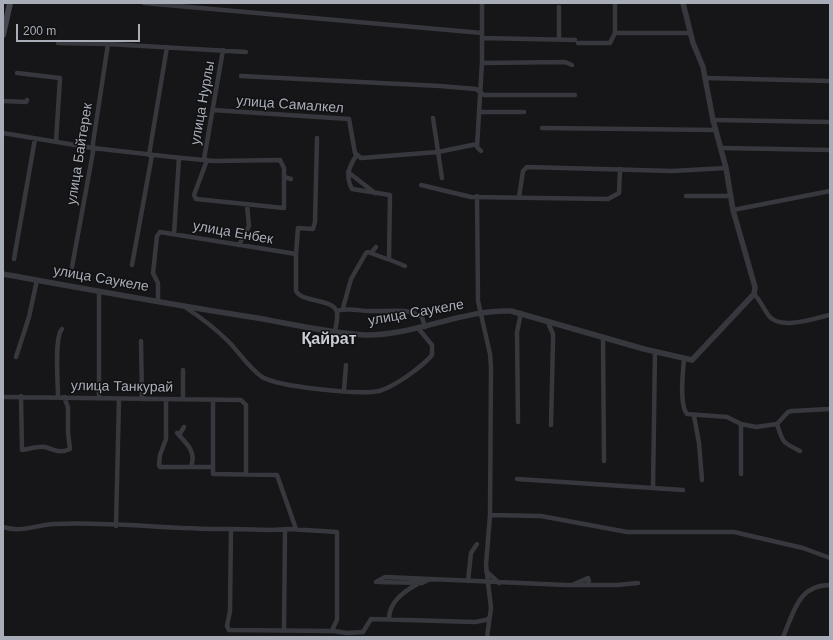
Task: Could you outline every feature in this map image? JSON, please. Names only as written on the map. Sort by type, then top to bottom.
[{"type":"main road","points":[[3,35],[10,3]]},
{"type":"street","points":[[144,3],[482,36],[610,43],[615,33],[615,3]]},
{"type":"street","points":[[481,152],[478,150],[477,144],[482,63],[482,3]]},
{"type":"street","points":[[683,3],[690,33],[706,78],[713,120],[722,148],[733,210],[755,282],[754,294],[694,359],[684,359],[682,390],[684,412],[694,416],[727,417],[741,424],[756,427],[776,424],[788,412],[792,411],[830,409]]},
{"type":"street","points":[[559,7],[559,40]]},
{"type":"street","points":[[615,33],[690,33]]},
{"type":"street","points":[[58,43],[108,44],[246,52]]},
{"type":"street","name":"улица Байтерек","points":[[72,267],[93,148],[108,44]]},
{"type":"street","points":[[132,265],[167,47]]},
{"type":"street","name":"улица Нурлы","points":[[223,50],[206,160],[194,195],[196,199],[247,205]]},
{"type":"street","points":[[482,63],[565,62],[572,65]]},
{"type":"street","points":[[17,73],[60,78],[56,142]]},
{"type":"street","points":[[241,76],[440,86],[471,89],[484,95],[575,95]]},
{"type":"street","points":[[706,78],[830,81]]},
{"type":"street","points":[[3,101],[26,102],[28,100]]},
{"type":"street","name":"улица Самалкел","points":[[213,110],[348,119],[356,156]]},
{"type":"street","points":[[479,112],[524,112]]},
{"type":"street","points":[[432,118],[442,178]]},
{"type":"street","points":[[713,120],[830,122]]},
{"type":"street","points":[[542,128],[716,130]]},
{"type":"street","points":[[3,134],[93,148],[179,158],[206,160],[280,160],[284,168],[283,209],[247,205],[249,226],[239,245]]},
{"type":"street","points":[[317,138],[316,222],[313,229],[298,228],[296,291],[297,294],[325,302],[337,312]]},
{"type":"street","points":[[14,259],[35,139]]},
{"type":"street","points":[[388,259],[390,195],[352,189],[349,183],[348,172],[356,156],[361,158],[438,152],[477,144]]},
{"type":"street","points":[[722,148],[830,150]]},
{"type":"street","name":"улица Енбек","points":[[179,158],[174,234],[296,254]]},
{"type":"street","points":[[519,197],[524,168],[693,171],[726,168]]},
{"type":"street","points":[[421,186],[471,197],[614,198],[620,193],[620,169]]},
{"type":"street","points":[[348,172],[375,193]]},
{"type":"street","points":[[284,177],[291,179]]},
{"type":"street","points":[[733,210],[830,192]]},
{"type":"street","points":[[477,196],[476,261],[478,301],[490,354],[491,367],[490,515],[486,571],[491,608],[487,637]]},
{"type":"street","points":[[686,196],[731,196]]},
{"type":"street","points":[[158,302],[158,283],[153,273],[157,236],[160,232],[174,234]]},
{"type":"street","points":[[371,253],[376,247]]},
{"type":"street","points":[[344,308],[351,279],[366,253],[371,253],[405,266]]},
{"type":"street","name":"улица Саукеле","points":[[3,274],[185,307],[366,335],[425,327],[480,314],[501,311],[521,313],[684,359]]},
{"type":"street","points":[[16,357],[29,318],[37,280]]},
{"type":"street","points":[[99,291],[99,398]]},
{"type":"street","points":[[754,294],[772,319],[780,323],[794,323],[830,315]]},
{"type":"street","points":[[185,307],[228,341],[263,377],[288,385],[344,390],[380,390],[398,381],[432,355],[432,344],[418,328]]},
{"type":"street","points":[[337,312],[344,308],[372,312],[408,312],[422,317],[425,327]]},
{"type":"street","points":[[335,331],[337,312]]},
{"type":"street","points":[[518,422],[517,332],[521,313]]},
{"type":"street","points":[[550,322],[549,325],[553,334],[554,342],[551,425]]},
{"type":"street","points":[[58,397],[58,342],[59,331],[62,329]]},
{"type":"street","points":[[603,337],[604,461]]},
{"type":"street","points":[[141,341],[142,399]]},
{"type":"street","points":[[653,488],[655,351]]},
{"type":"street","points":[[344,390],[346,365]]},
{"type":"street","points":[[181,399],[183,398],[184,389],[183,370]]},
{"type":"street","points":[[21,396],[22,450],[44,447],[61,452],[70,449],[71,443],[68,433],[68,407],[64,397]]},
{"type":"street","name":"улица Танкурай","points":[[3,397],[21,396],[119,399],[241,400],[246,405],[246,474]]},
{"type":"street","points":[[116,526],[119,399]]},
{"type":"street","points":[[166,399],[166,439],[160,455],[160,467],[212,467]]},
{"type":"street","points":[[213,400],[212,467],[214,475],[246,474],[277,476],[296,529]]},
{"type":"street","points":[[694,416],[699,443],[702,480]]},
{"type":"street","points":[[741,424],[741,474]]},
{"type":"street","points":[[776,424],[787,446],[800,451]]},
{"type":"street","points":[[184,427],[178,434],[190,447],[193,455],[192,466]]},
{"type":"street","points":[[517,479],[683,490]]},
{"type":"street","points":[[490,515],[541,516],[608,530],[628,532],[734,532],[803,548],[830,558]]},
{"type":"street","points":[[287,529],[293,526],[293,523]]},
{"type":"street","points":[[3,527],[19,530],[53,524],[188,530],[296,529],[334,531],[338,534],[337,620],[334,631]]},
{"type":"street","points":[[231,529],[230,611],[227,628],[229,630],[334,631],[347,634],[363,632],[371,619],[475,622],[489,618]]},
{"type":"street","points":[[284,630],[287,529]]},
{"type":"street","points":[[468,581],[471,553],[474,546],[477,544]]},
{"type":"street","points":[[486,571],[499,583]]},
{"type":"street","points":[[419,583],[377,582],[385,577],[572,585],[638,583]]},
{"type":"street","points":[[389,619],[389,613],[394,601],[419,583],[430,579]]},
{"type":"street","points":[[783,637],[801,596],[813,587],[830,585]]},
{"type":"district","name":"Қайрат","points":[[329,340]]}]
